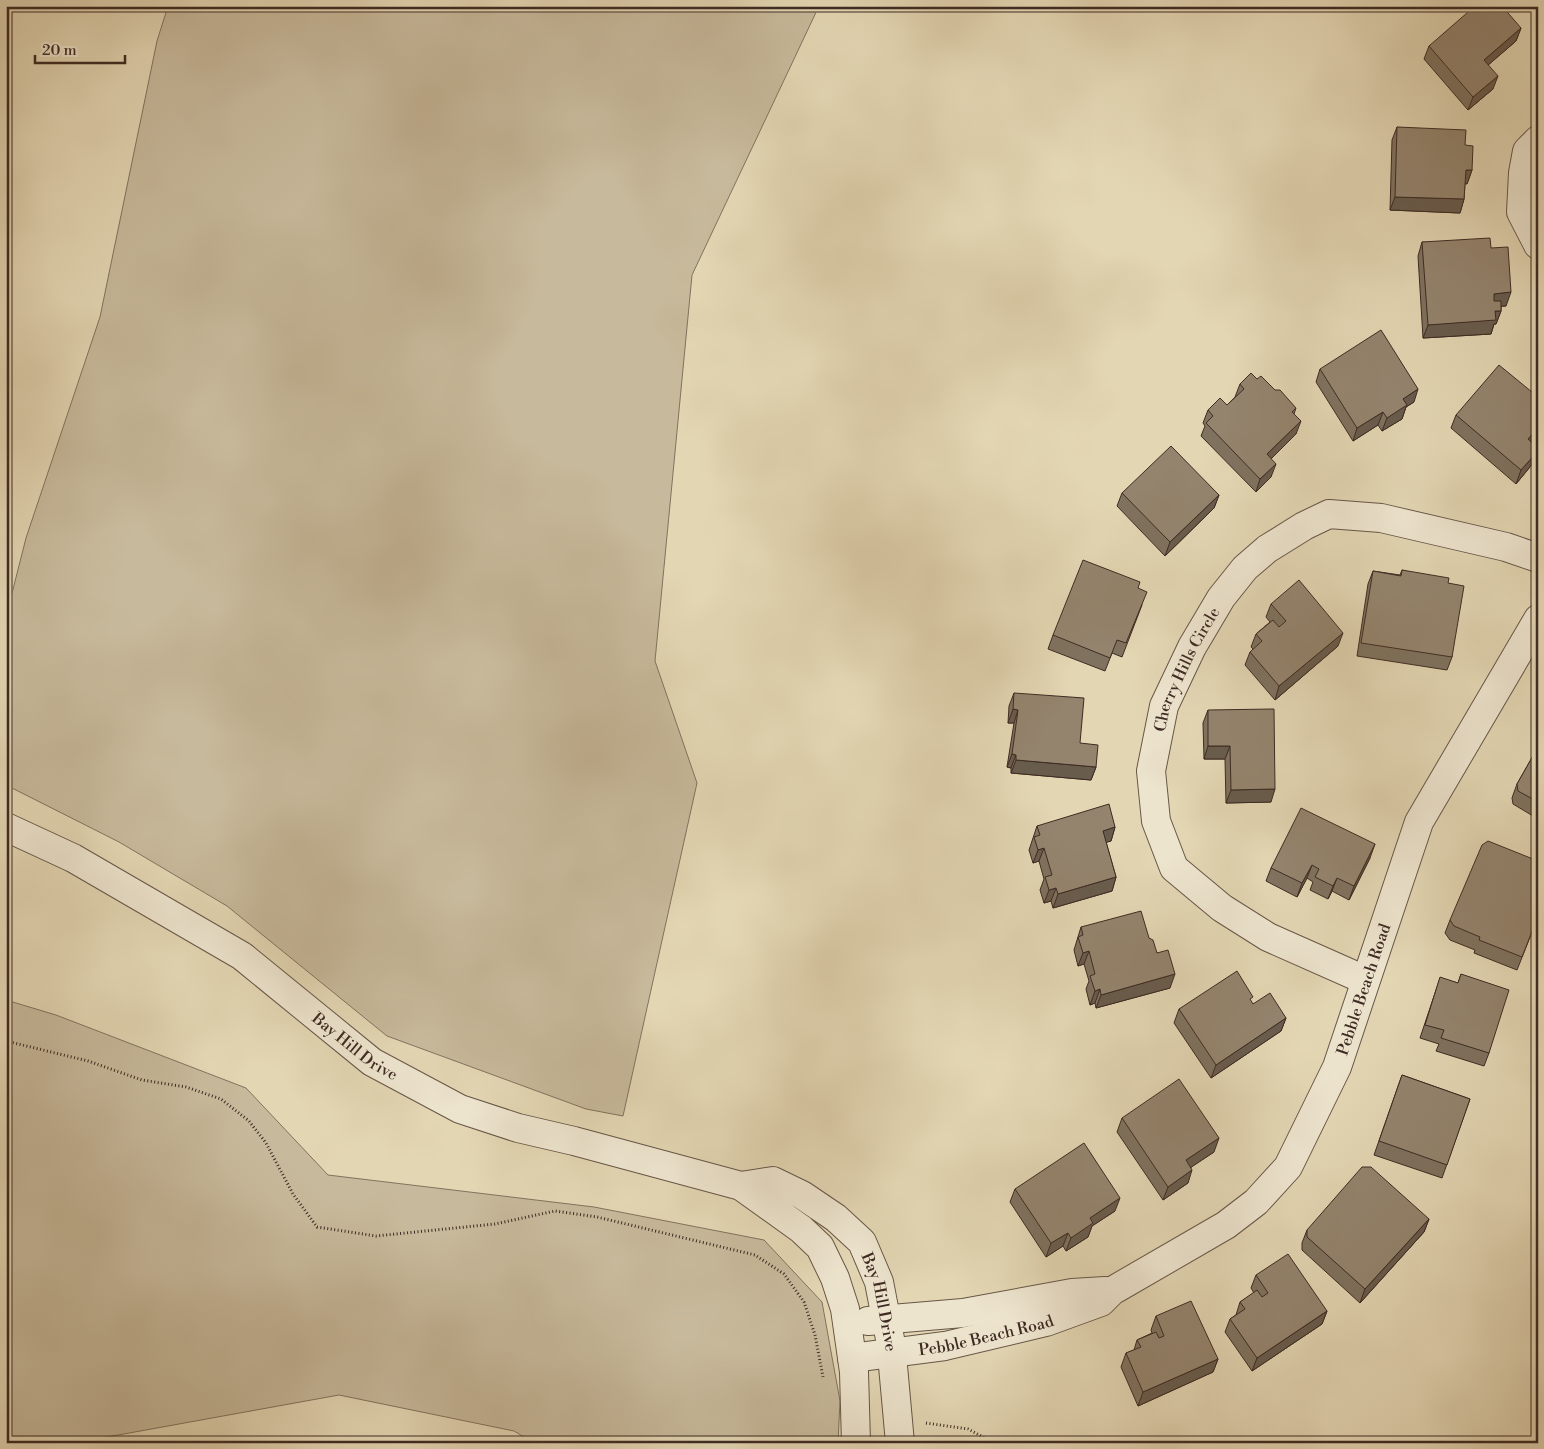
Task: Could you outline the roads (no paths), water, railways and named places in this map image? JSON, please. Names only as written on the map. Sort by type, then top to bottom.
[{"type":"street","points":[[1538,140],[1527,151],[1522,172],[1521,212],[1538,245]]},
{"type":"street","name":"Cherry Hills Circle","points":[[1365,980],[1268,937],[1222,908],[1174,868],[1156,821],[1150,771],[1164,706],[1192,647],[1220,598],[1245,568],[1267,549],[1304,526],[1329,514],[1381,518],[1506,547],[1538,558]]},
{"type":"street","name":"Pebble Beach Road","points":[[852,1358],[945,1346],[1046,1322],[1101,1302],[1112,1291],[1226,1225],[1256,1202],[1288,1167],[1337,1067],[1419,822],[1538,619]]},
{"type":"street","name":"Bay Hill Drive","points":[[6,827],[73,858],[242,956],[372,1062],[460,1109],[518,1128],[741,1186],[801,1229],[820,1247],[835,1278],[848,1323],[852,1358],[856,1443]]},
{"type":"street","name":"Bay Hill Drive","points":[[741,1186],[773,1181],[802,1195],[836,1218],[862,1242],[880,1282],[891,1354],[900,1443]]},
{"type":"street","name":"Pebble Beach Road","points":[[848,1323],[963,1313],[1093,1290],[1112,1291]]}]
